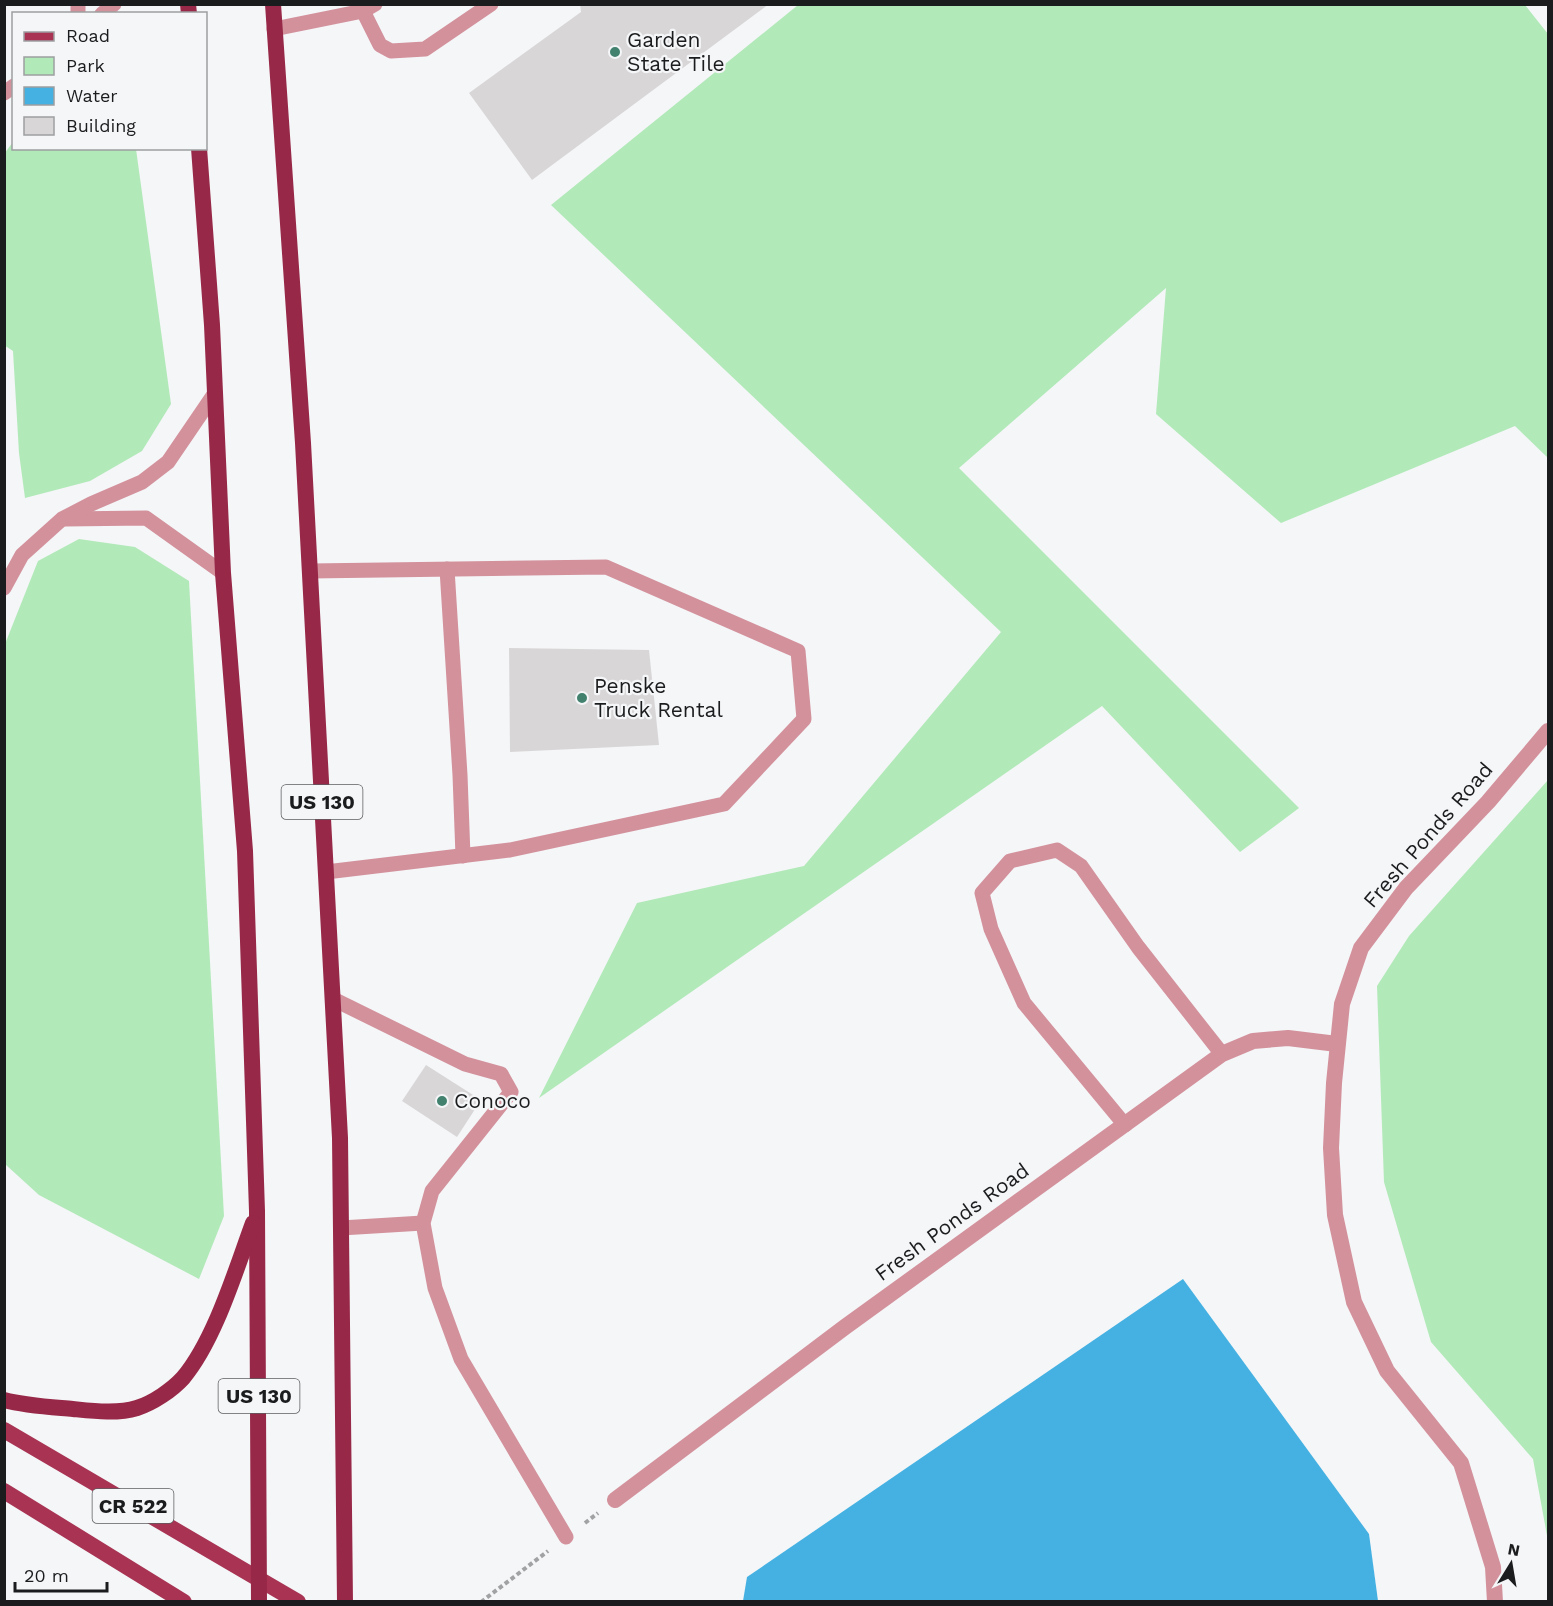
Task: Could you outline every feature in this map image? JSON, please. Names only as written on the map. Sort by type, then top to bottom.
[{"type":"highway","name":"US 130","points":[[273,4],[303,443],[340,1137],[345,1602]]},
{"type":"highway","name":"US 130","points":[[199,150],[212,325],[223,573],[245,851],[257,1210],[261,1581],[259,1602]]},
{"type":"highway","points":[[4,1400],[22,1405],[100,1412],[136,1408],[160,1396],[182,1379],[204,1346],[232,1281],[257,1210]]},
{"type":"main road","name":"CR 522","points":[[4,1430],[298,1602]]},
{"type":"main road","name":"CR 522","points":[[4,1491],[184,1602]]},
{"type":"street","name":"Fresh Ponds Road","points":[[1495,1602],[1493,1567],[1461,1463],[1387,1371],[1354,1302],[1335,1215],[1331,1148],[1337,1044],[1342,1004],[1361,948],[1406,888],[1488,802],[1548,731]]},
{"type":"street","name":"Fresh Ponds Road","points":[[615,1500],[845,1327],[1222,1054],[1253,1041],[1288,1038],[1337,1044]]},
{"type":"lane","points":[[274,29],[369,8],[380,45],[391,51],[425,49],[491,4]]},
{"type":"lane","points":[[4,588],[22,555],[62,519],[142,482],[168,462],[215,393]]},
{"type":"lane","points":[[62,519],[146,519],[223,573]]},
{"type":"lane","points":[[310,571],[606,567],[798,651],[804,719],[724,804],[510,850],[326,872]]},
{"type":"lane","points":[[447,569],[463,856]]},
{"type":"lane","points":[[1125,1125],[1024,1003],[995,940],[982,893],[1010,861],[1057,850],[1082,866],[1138,947],[1222,1054]]},
{"type":"lane","points":[[333,999],[465,1064],[501,1074],[511,1092],[432,1191],[423,1223],[435,1287],[461,1359],[566,1537]]},
{"type":"lane","points":[[341,1228],[423,1223]]},
{"type":"green space","points":[[798,5],[1525,5],[1548,34],[1548,458],[1515,426],[1281,523],[1156,414],[1166,288],[959,468],[1299,808],[1240,852],[1102,706],[539,1098],[637,903],[804,866],[1001,632],[551,205]]},
{"type":"green space","points":[[12,143],[12,150],[136,150],[171,404],[142,451],[90,481],[25,498],[19,453],[13,351],[4,345],[4,154]]},
{"type":"green space","points":[[79,539],[135,547],[189,581],[224,1216],[199,1279],[39,1195],[5,1164],[5,644],[38,561]]},
{"type":"green space","points":[[1548,780],[1548,1541],[1533,1459],[1431,1342],[1384,1182],[1377,986],[1409,936]]},
{"type":"water","points":[[1183,1279],[1369,1534],[1378,1601],[743,1601],[747,1577]]},
{"type":"building","name":"Garden State Tile","points":[[580,4],[769,4],[532,180],[469,93],[581,12]]},
{"type":"building","name":"Penske Truck Rental","points":[[509,648],[649,650],[659,745],[510,752]]},
{"type":"building","name":"Conoco","points":[[426,1065],[481,1100],[457,1137],[402,1101]]},
{"type":"place","name":"Garden State Tile","points":[[615,52]]},
{"type":"place","name":"Penske Truck Rental","points":[[582,698]]},
{"type":"place","name":"Conoco","points":[[442,1101]]}]
